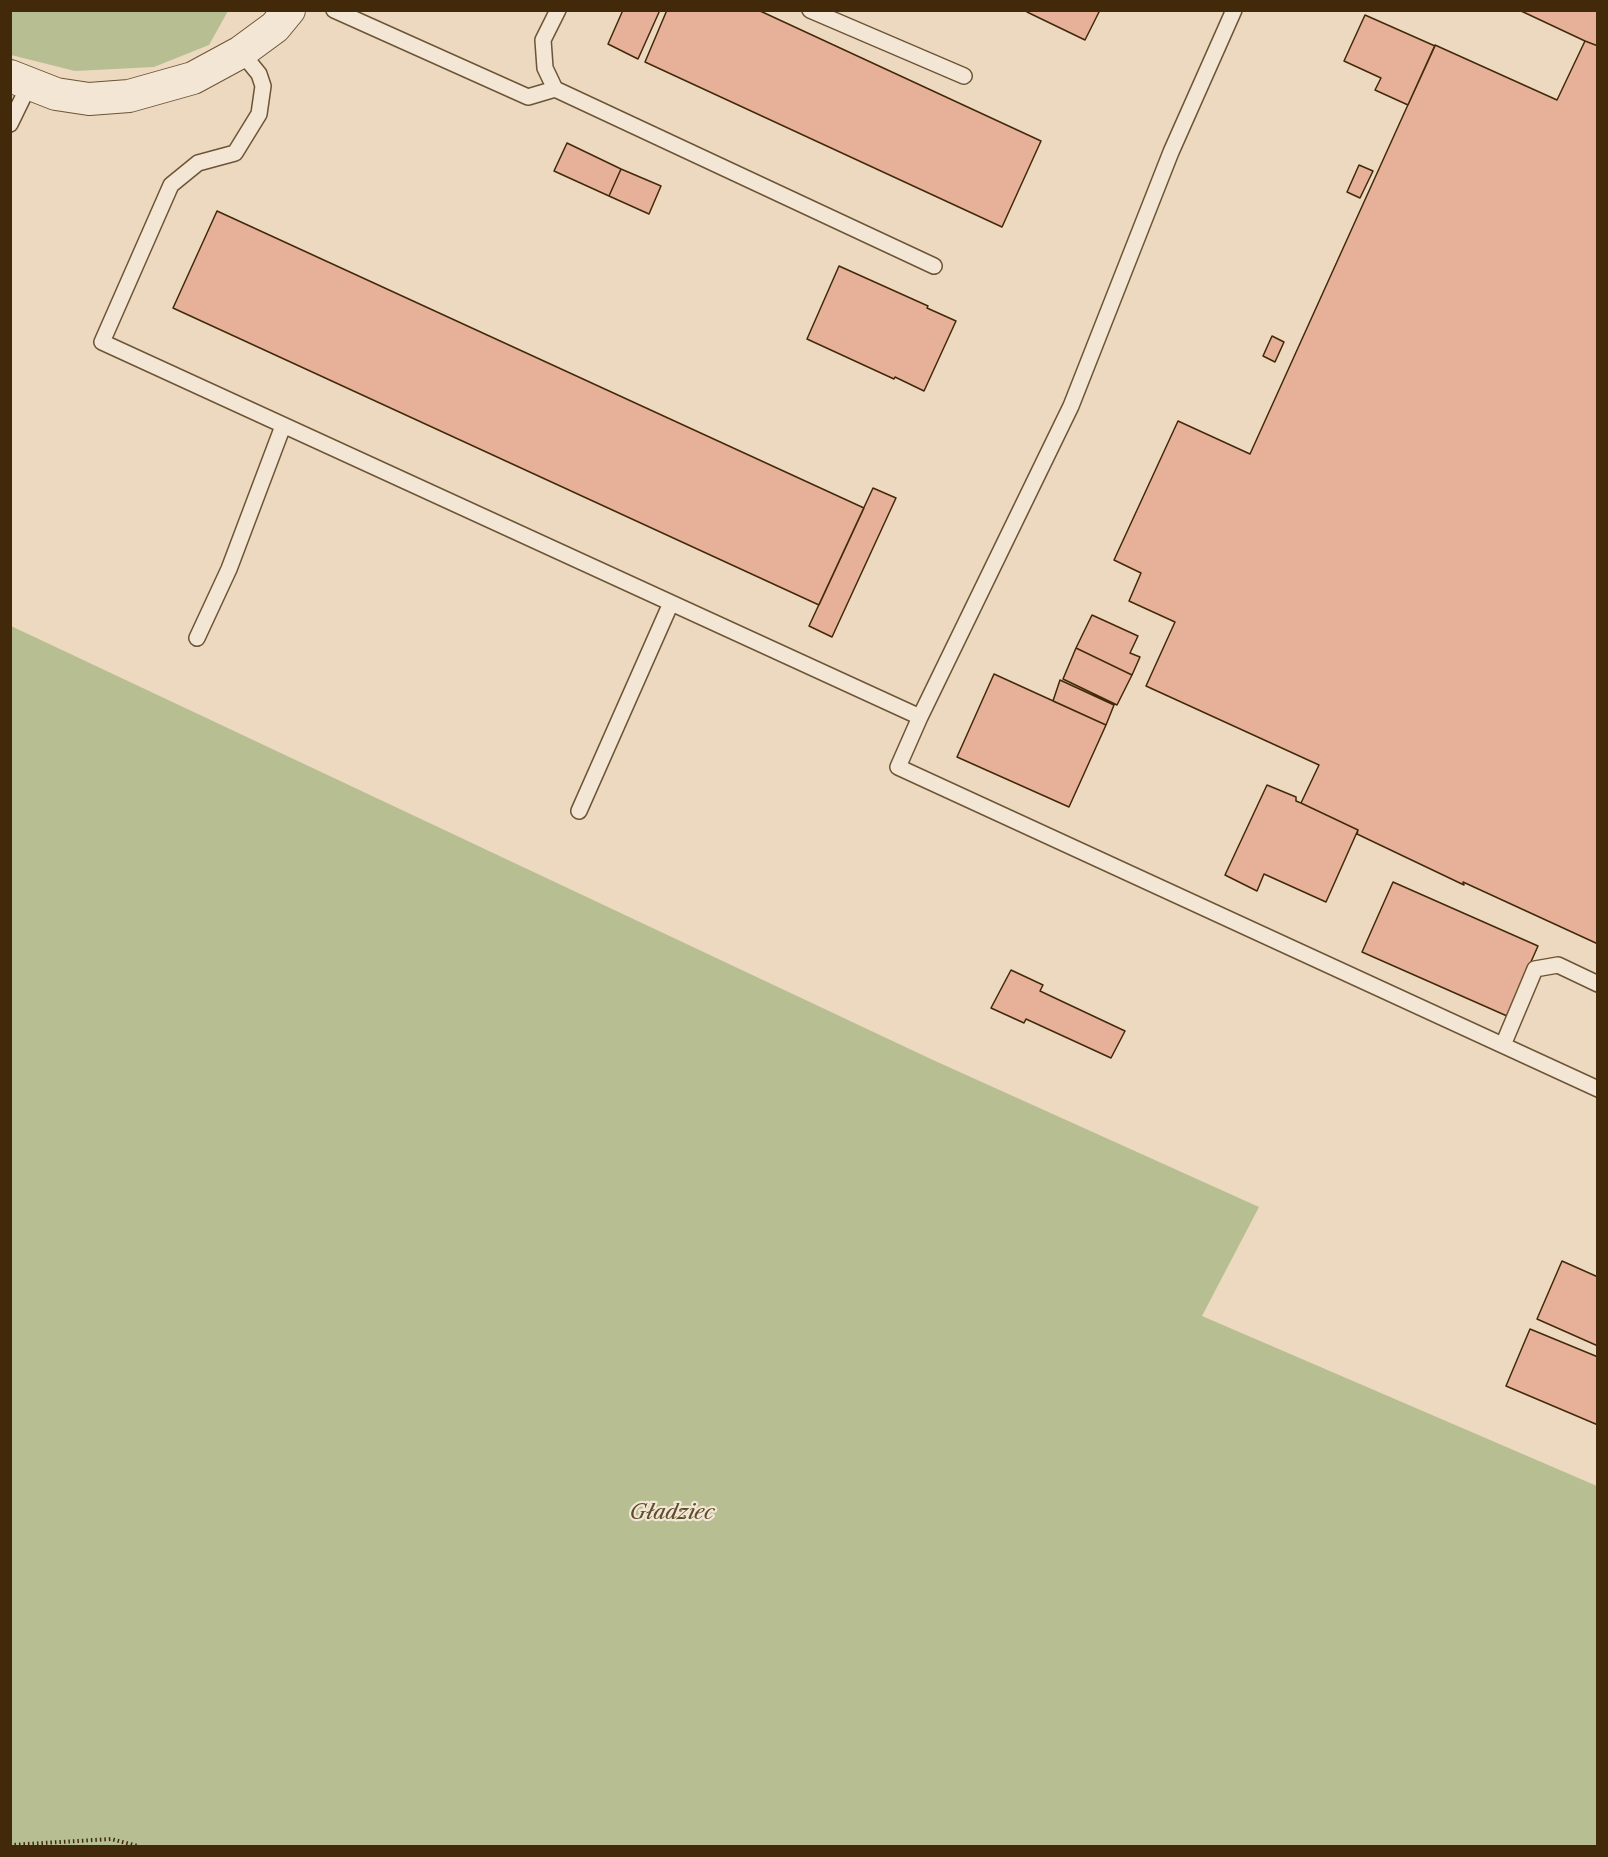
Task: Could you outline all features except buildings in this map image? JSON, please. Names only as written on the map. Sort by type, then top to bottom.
[{"type":"street","points":[[20,80],[56,94],[90,99],[129,96],[193,78],[241,52],[275,27],[289,10]]},
{"type":"lane","points":[[334,10],[528,97],[555,89]]},
{"type":"lane","points":[[558,10],[543,40],[545,68],[555,89],[934,266]]},
{"type":"lane","points":[[810,10],[964,76]]},
{"type":"lane","points":[[1234,10],[1171,152],[1071,406],[898,767],[1598,1089]]},
{"type":"lane","points":[[241,52],[258,74],[263,86],[259,114],[236,153],[198,163],[171,185],[102,342],[920,717]]},
{"type":"lane","points":[[10,124],[20,80]]},
{"type":"lane","points":[[197,638],[229,569],[283,426]]},
{"type":"lane","points":[[579,811],[671,603]]},
{"type":"lane","points":[[1503,1046],[1535,969],[1558,966],[1598,984]]},
{"type":"path","points":[[10,1845],[111,1839],[138,1846]]},
{"type":"green space","points":[[10,11],[228,11],[209,45],[154,67],[75,71],[11,55]]},
{"type":"green space","name":"Gładziec","points":[[11,626],[933,1060],[1259,1207],[1202,1316],[1597,1486],[1597,1846],[11,1846]]}]
